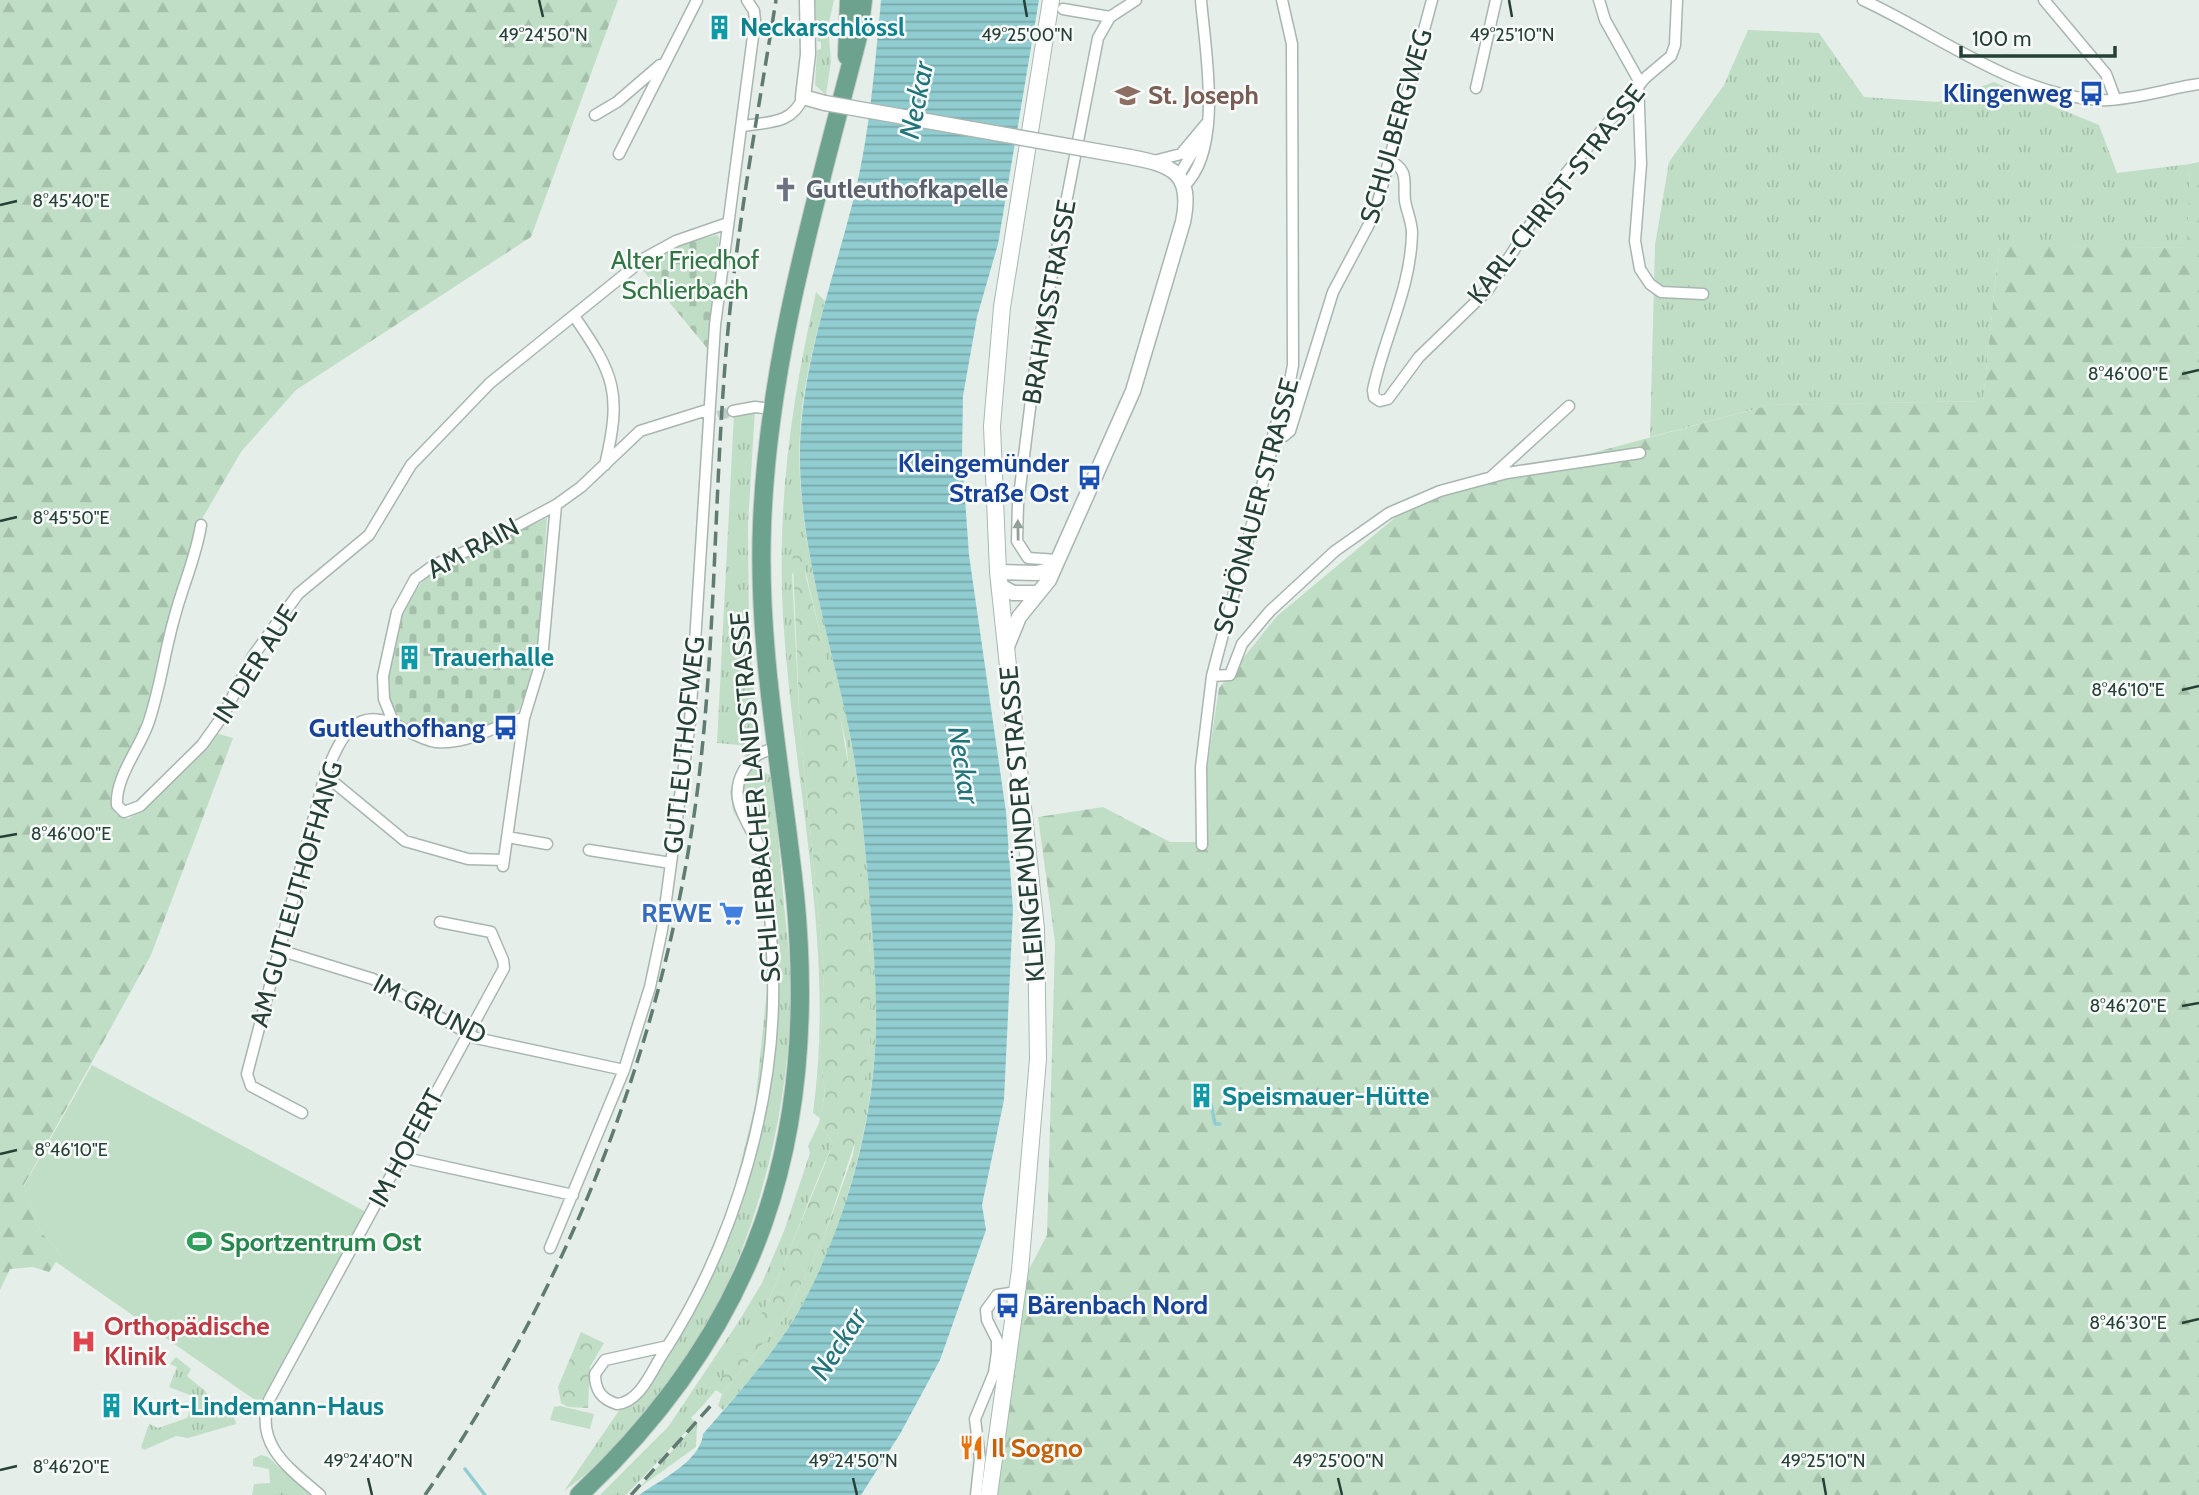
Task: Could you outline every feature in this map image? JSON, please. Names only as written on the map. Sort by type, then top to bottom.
[{"type":"main road","name":"SCHLIERBACHER LANDSTRASSE","points":[[847,80],[849,0]]},
{"type":"main road","name":"SCHLIERBACHER LANDSTRASSE","points":[[579,1495],[648,1424],[706,1346],[737,1290],[757,1244],[785,1154],[795,1098],[799,994],[795,898],[762,596],[762,527],[773,409],[799,281],[859,33],[863,0]]},
{"type":"main road","name":"KLEINGEMÜNDER STRASSE","points":[[989,1495],[1017,1292],[1038,1059],[1036,929],[998,578],[992,457],[998,344],[1057,4]]},
{"type":"street","points":[[619,154],[697,0]]},
{"type":"street","points":[[728,223],[743,126],[755,18],[748,0]]},
{"type":"street","points":[[743,126],[789,117],[799,108],[803,97],[808,54],[807,0]]},
{"type":"street","name":"KLEINGEMÜNDER STRASSE","points":[[1006,649],[1019,617],[1049,580],[1133,391],[1183,222],[1182,181],[1206,124],[1208,85],[1201,0]]},
{"type":"street","name":"SCHÖNAUER STRASSE","points":[[1202,845],[1201,767],[1212,676],[1275,436],[1274,429],[1284,408],[1290,385],[1294,338],[1292,44],[1282,0]]},
{"type":"street","name":"SCHULBERGWEG","points":[[1275,436],[1284,436],[1292,426],[1333,292],[1371,225],[1432,0]]},
{"type":"street","points":[[1476,88],[1496,0]]},
{"type":"street","points":[[1599,0],[1605,20],[1635,72],[1642,164],[1635,241],[1640,270],[1650,285],[1661,292],[1703,294]]},
{"type":"street","name":"KARL-CHRIST-STRASSE","points":[[1389,161],[1399,166],[1406,176],[1405,199],[1412,235],[1400,306],[1374,386],[1374,396],[1380,401],[1388,398],[1419,357],[1492,285],[1550,194],[1637,87],[1671,55],[1677,0]]},
{"type":"street","points":[[1863,0],[2025,83],[2059,96],[2101,100],[2199,84]]},
{"type":"street","points":[[2044,0],[2106,74],[2115,98]]},
{"type":"street","name":"BRAHMSSTRASSE","points":[[1055,565],[1028,558],[1019,546],[1018,504],[1039,339],[1088,99],[1096,45],[1110,17],[1130,1]]},
{"type":"street","points":[[1057,4],[1110,17]]},
{"type":"street","points":[[595,115],[612,106],[663,64]]},
{"type":"street","points":[[803,97],[1130,157],[1165,165],[1182,181]]},
{"type":"street","points":[[1152,162],[1181,154],[1206,124]]},
{"type":"street","name":"IN DER AUE","points":[[201,525],[197,551],[174,618],[154,706],[139,749],[117,793],[117,805],[124,812],[140,806],[209,736],[273,626],[306,587],[369,535],[411,465],[490,383],[649,256],[676,241],[728,223]]},
{"type":"street","name":"GUTLEUTHOFWEG","points":[[550,1248],[624,1070],[657,958],[690,722],[711,415],[728,223]]},
{"type":"street","points":[[574,316],[603,357],[611,377],[612,435],[605,465]]},
{"type":"street","points":[[1489,478],[1569,406]]},
{"type":"street","points":[[733,411],[748,407],[773,409]]},
{"type":"street","points":[[325,775],[405,841],[468,859],[503,864],[524,718],[542,659],[556,505],[605,465],[640,431],[668,421],[711,415]]},
{"type":"street","points":[[1212,676],[1230,675],[1242,644],[1261,620],[1335,551],[1370,524],[1440,491],[1489,478],[1640,453]]},
{"type":"street","name":"AM RAIN","points":[[394,724],[384,699],[383,676],[397,612],[415,579],[457,552],[483,544],[556,505]]},
{"type":"street","points":[[998,578],[1037,573],[1055,565]]},
{"type":"street","points":[[998,578],[1013,593],[1036,593]]},
{"type":"street","name":"AM GUTLEUTHOFHANG","points":[[302,1113],[255,1088],[247,1078],[325,775],[342,737],[364,719],[378,719],[436,741],[474,739],[504,723],[524,718]]},
{"type":"street","points":[[668,1346],[605,1360],[595,1374],[598,1392],[604,1399],[617,1404],[632,1399],[668,1346],[701,1287],[732,1216],[758,1122],[772,1008],[773,962],[765,864],[759,844],[741,813],[737,790],[741,774],[752,758],[762,751],[777,748]]},
{"type":"street","points":[[507,837],[547,844]]},
{"type":"street","points":[[589,850],[671,863]]},
{"type":"street","name":"IM HOFERT","points":[[320,1495],[272,1449],[266,1423],[270,1400],[503,968],[503,960],[491,932],[440,922]]},
{"type":"street","name":"IM GRUND","points":[[279,950],[373,979],[429,1009],[468,1035],[624,1070]]},
{"type":"street","points":[[401,1157],[573,1195]]},
{"type":"street","points":[[976,1495],[980,1459],[975,1419],[994,1373],[997,1352],[997,1340],[987,1320],[986,1310],[994,1297],[1017,1292]]},
{"type":"green space","points":[[0,0],[618,0],[531,237],[296,390],[241,452],[199,524],[151,698],[111,800],[116,814],[128,819],[144,809],[215,733],[233,738],[151,955],[24,1185],[39,1229],[61,1255],[49,1272],[33,1267],[10,1269],[0,1290]]},
{"type":"green space","points":[[815,0],[834,0],[828,27],[831,61],[826,95],[815,85],[817,50],[821,49],[821,42],[817,41]]},
{"type":"green space","points":[[1748,30],[1819,33],[1864,97],[1938,102],[1994,82],[2099,125],[2117,173],[2190,164],[2188,248],[1999,246],[1983,401],[1770,405],[1650,437],[1655,245],[1669,162],[1724,85]]},
{"type":"green space","points":[[2199,162],[2199,1495],[995,1495],[1011,1304],[1047,1235],[1055,942],[1038,817],[1103,807],[1170,842],[1196,842],[1219,688],[1277,616],[1409,506],[1493,480],[1770,405],[1983,401],[1999,245],[2187,248],[2190,164]]},
{"type":"green space","name":"Alter Friedhof Schlierbach","points":[[717,235],[719,237],[707,348],[641,268],[679,245]]},
{"type":"green space","points":[[816,292],[825,301],[802,405],[799,460],[802,500],[814,579],[842,696],[858,789],[875,973],[874,1063],[864,1132],[834,1237],[806,1298],[778,1343],[723,1410],[718,1406],[722,1394],[786,1315],[824,1237],[853,1155],[870,1042],[870,954],[846,743],[804,565],[792,574],[800,728],[824,969],[820,1053],[825,1093],[820,1118],[813,1113],[819,1051],[816,927],[788,679],[783,617],[782,534],[793,414]]},
{"type":"green space","points":[[755,409],[748,524],[749,632],[757,734],[750,746],[717,743],[734,414]]},
{"type":"green space","points":[[547,518],[536,665],[519,710],[473,731],[445,736],[414,729],[397,720],[388,681],[389,659],[400,617],[410,598],[423,582],[449,561]]},
{"type":"green space","points":[[792,542],[803,543],[806,577],[838,705],[852,786],[870,954],[870,1042],[858,1133],[824,1237],[786,1315],[722,1394],[714,1389],[738,1355],[769,1300],[833,1144],[819,1123],[825,1093],[820,1053],[824,969],[800,728]]},
{"type":"green space","points":[[747,751],[760,770],[774,777],[790,962],[791,1004],[785,1072],[774,1140],[756,1208],[732,1274],[701,1337],[663,1395],[617,1446],[564,1491],[670,1336],[698,1280],[731,1202],[755,1105],[769,970],[764,879],[757,850],[733,811],[730,791]]},
{"type":"green space","name":"Sportzentrum Ost","points":[[92,1065],[366,1212],[262,1405],[56,1262],[61,1255],[39,1229],[24,1186]]},
{"type":"green space","points":[[819,1123],[833,1144],[774,1288],[739,1357],[717,1389],[691,1418],[695,1422],[626,1495],[600,1495],[668,1427],[762,1283],[784,1231],[810,1153],[808,1146]]},
{"type":"green space","points":[[581,1332],[604,1343],[590,1367],[588,1408],[568,1407],[561,1403],[558,1387]]},
{"type":"green space","points":[[176,1357],[191,1369],[187,1376],[204,1390],[224,1414],[232,1411],[236,1424],[188,1438],[176,1436],[144,1450],[141,1447],[149,1424],[158,1428],[187,1418],[195,1397],[169,1387],[177,1367],[170,1364]]},
{"type":"green space","points":[[554,1407],[594,1414],[590,1429],[550,1420]]},
{"type":"green space","points":[[697,1423],[696,1447],[639,1488]]},
{"type":"green space","points":[[261,1455],[268,1457],[310,1495],[252,1495],[254,1484],[270,1483],[269,1469],[253,1466],[253,1459]]},
{"type":"water","name":"Neckar","points":[[881,0],[1039,0],[998,244],[977,317],[963,396],[962,456],[969,555],[1006,812],[1013,910],[1004,1100],[982,1205],[986,1230],[940,1360],[900,1434],[861,1495],[639,1495],[678,1469],[695,1453],[703,1434],[759,1368],[796,1315],[835,1233],[856,1166],[870,1097],[876,1029],[876,992],[860,804],[849,730],[818,599],[806,532],[800,465],[801,430],[811,361],[865,146]]},
{"type":"waterway","points":[[1211,1104],[1215,1124],[1220,1124]]},
{"type":"waterway","points":[[465,1469],[485,1495]]},
{"type":"tunnel","points":[[718,416],[733,411]]},
{"type":"railway","points":[[425,1495],[477,1415],[524,1331],[567,1245],[604,1157],[636,1066],[662,974],[683,880],[698,786],[708,675],[731,298],[776,0]]},
{"type":"railway","points":[[631,1495],[714,1402]]},
{"type":"place","name":"Neckarschlössl","points":[[720,27]]},
{"type":"place","name":"Klingenweg","points":[[2092,93]]},
{"type":"place","name":"St. Joseph","points":[[1128,95]]},
{"type":"place","name":"Gutleuthofkapelle","points":[[786,189]]},
{"type":"place","name":"Kleingemünder Straße Ost","points":[[1089,478]]},
{"type":"place","name":"Trauerhalle","points":[[410,657]]},
{"type":"place","name":"Gutleuthofhang","points":[[505,728]]},
{"type":"place","name":"REWE","points":[[732,913]]},
{"type":"place","name":"Speismauer-Hütte","points":[[1202,1096]]},
{"type":"place","name":"Sportzentrum Ost","points":[[200,1242]]},
{"type":"place","name":"Bärenbach Nord","points":[[1007,1305]]},
{"type":"place","name":"Orthopädische Klinik","points":[[84,1341]]},
{"type":"place","name":"Kurt-Lindemann-Haus","points":[[112,1406]]},
{"type":"place","name":"Il Sogno","points":[[971,1448]]}]
